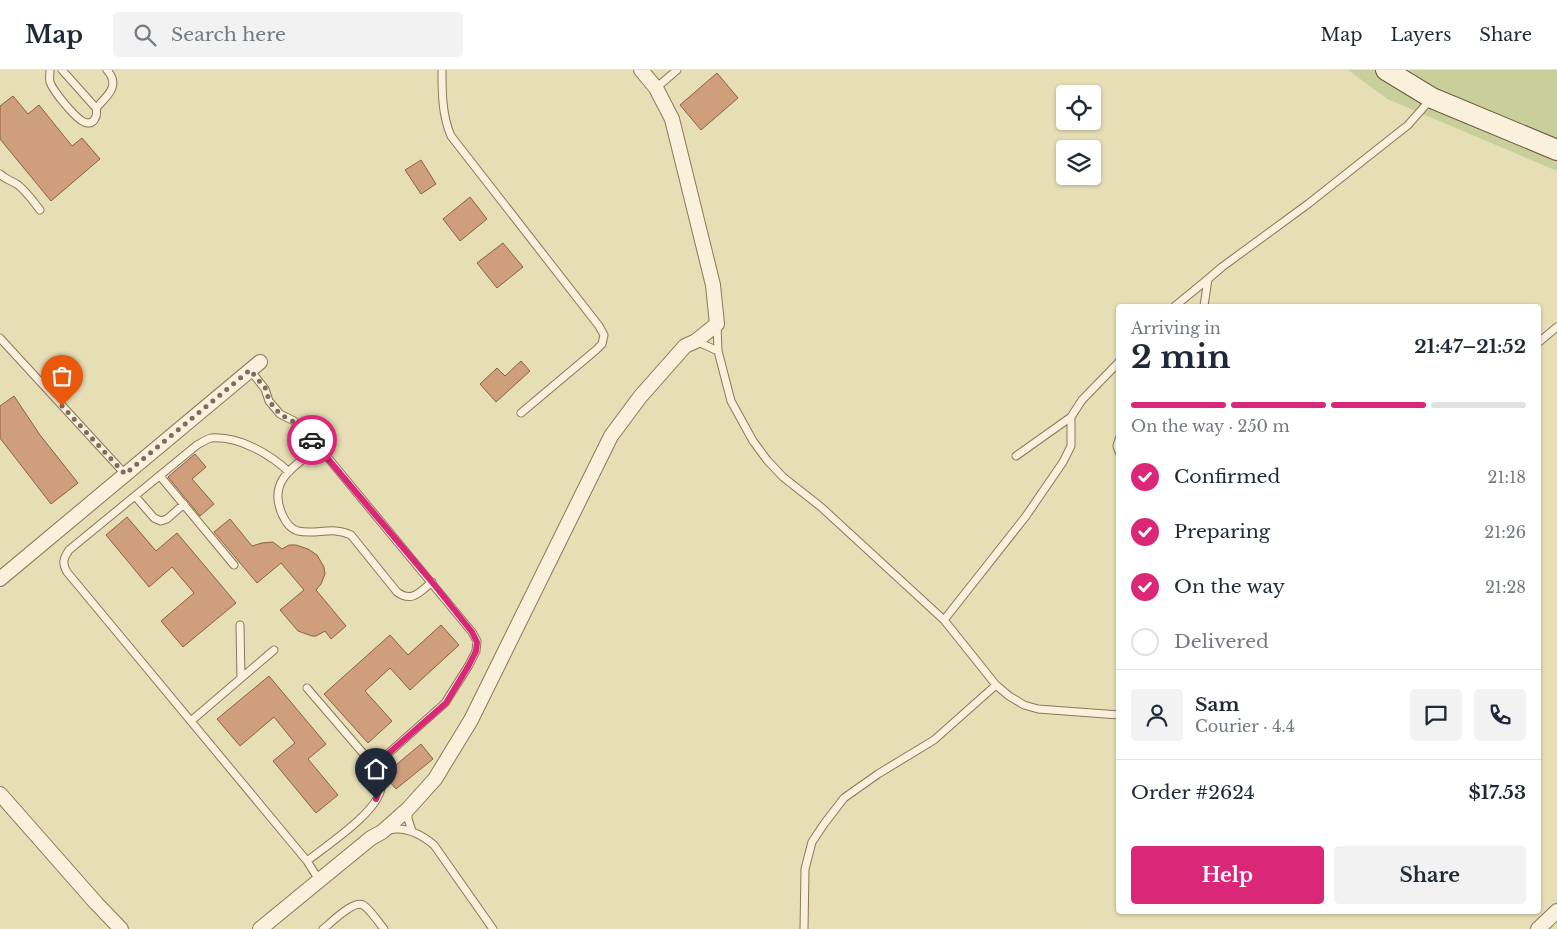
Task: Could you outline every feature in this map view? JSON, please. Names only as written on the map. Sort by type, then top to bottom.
[{"type":"street","points":[[260,929],[371,838],[382,832],[408,809],[435,779],[471,720],[504,656],[611,436],[640,397],[686,346],[696,341],[717,324],[713,285],[672,118],[656,88],[641,70]]},
{"type":"street","points":[[1386,70],[1432,98],[1557,150]]},
{"type":"street","points":[[0,579],[255,366]]},
{"type":"street","points":[[0,794],[96,904],[121,929]]},
{"type":"street","points":[[1538,929],[1557,911]]},
{"type":"lane","points":[[50,70],[50,81],[55,92],[71,111],[84,122],[94,120],[96,108],[112,90],[112,76],[107,70]]},
{"type":"lane","points":[[62,70],[96,108]]},
{"type":"lane","points":[[442,70],[442,100],[446,126],[451,136],[599,326],[604,335],[602,344],[596,350],[521,413]]},
{"type":"lane","points":[[656,88],[677,70]]},
{"type":"lane","points":[[1177,304],[1222,267],[1308,204],[1408,125],[1432,98]]},
{"type":"lane","points":[[0,174],[26,191],[40,210]]},
{"type":"lane","points":[[1204,304],[1208,279]]},
{"type":"lane","points":[[717,324],[718,351],[732,400],[753,441],[783,477],[821,507],[944,620],[996,685],[1009,696],[1024,705],[1038,708],[1116,715]]},
{"type":"lane","points":[[1541,340],[1557,327]]},
{"type":"lane","points":[[0,338],[125,474]]},
{"type":"lane","points":[[696,341],[718,351]]},
{"type":"lane","points":[[1016,456],[1071,417],[1082,400],[1116,365]]},
{"type":"lane","points":[[255,366],[266,389],[269,401],[280,414],[294,422],[319,447],[432,582],[472,632],[477,642],[476,651],[469,665],[446,703],[374,766]]},
{"type":"lane","points":[[944,620],[1026,516],[1063,462],[1071,446],[1071,417]]},
{"type":"lane","points":[[289,472],[278,462],[248,446],[210,438],[197,445],[70,550],[64,558],[63,564],[67,572],[307,861],[319,880]]},
{"type":"lane","points":[[319,447],[280,482],[277,493],[279,506],[286,521],[295,530],[307,532],[324,530],[343,531],[352,535],[396,592],[403,597],[413,597],[432,582]]},
{"type":"lane","points":[[160,476],[234,565]]},
{"type":"lane","points":[[135,496],[154,518],[161,521],[167,519],[184,504]]},
{"type":"lane","points":[[240,626],[241,678]]},
{"type":"lane","points":[[191,721],[274,650]]},
{"type":"lane","points":[[804,929],[805,869],[812,842],[844,798],[878,774],[934,740],[996,685]]},
{"type":"lane","points":[[307,861],[365,814],[376,799],[381,788],[379,776],[374,766],[308,688]]},
{"type":"lane","points":[[408,809],[408,819],[412,832]]},
{"type":"lane","points":[[382,832],[396,828],[423,836],[434,845],[493,929]]},
{"type":"lane","points":[[323,929],[357,904],[367,909],[384,929]]},
{"type":"shaded area","points":[[0,70],[1348,70],[1387,99],[1557,171],[1557,929],[0,929]]},
{"type":"green space","points":[[1348,70],[1557,70],[1557,171],[1387,99]]},
{"type":"building","points":[[717,73],[738,98],[701,130],[680,105]]},
{"type":"building","points":[[13,96],[28,114],[39,105],[72,146],[82,138],[100,159],[51,201],[0,139],[0,106]]},
{"type":"building","points":[[421,160],[436,184],[421,194],[405,170]]},
{"type":"building","points":[[470,197],[487,219],[460,241],[443,219]]},
{"type":"building","points":[[503,243],[523,267],[497,288],[477,263]]},
{"type":"building","points":[[521,361],[530,371],[496,402],[480,384],[497,368],[505,376]]},
{"type":"building","points":[[14,396],[40,435],[78,483],[51,504],[0,438],[0,406]]},
{"type":"building","points":[[195,454],[206,467],[192,479],[214,504],[200,516],[168,477]]},
{"type":"building","points":[[127,517],[156,551],[177,533],[236,603],[183,647],[161,621],[194,593],[172,567],[149,587],[106,535]]},
{"type":"building","points":[[230,519],[252,546],[273,542],[282,549],[289,545],[296,545],[308,549],[317,555],[324,567],[325,574],[316,590],[346,626],[331,639],[325,631],[312,636],[298,631],[280,610],[304,590],[281,563],[257,583],[214,532]]},
{"type":"building","points":[[441,625],[459,645],[410,690],[390,668],[365,691],[392,721],[368,743],[324,694],[390,635],[408,655]]},
{"type":"building","points":[[269,676],[326,744],[308,759],[338,795],[316,813],[273,761],[295,743],[274,717],[240,746],[217,719]]},
{"type":"building","points":[[421,744],[433,759],[396,789],[384,775]]},
{"type":"way so far","points":[[62,406],[125,474],[250,370],[266,389],[269,401],[280,414],[294,422],[312,440]]},
{"type":"route","points":[[312,440],[432,582],[472,632],[477,642],[476,651],[469,665],[446,703],[374,766],[379,776],[381,788],[376,799]]}]
